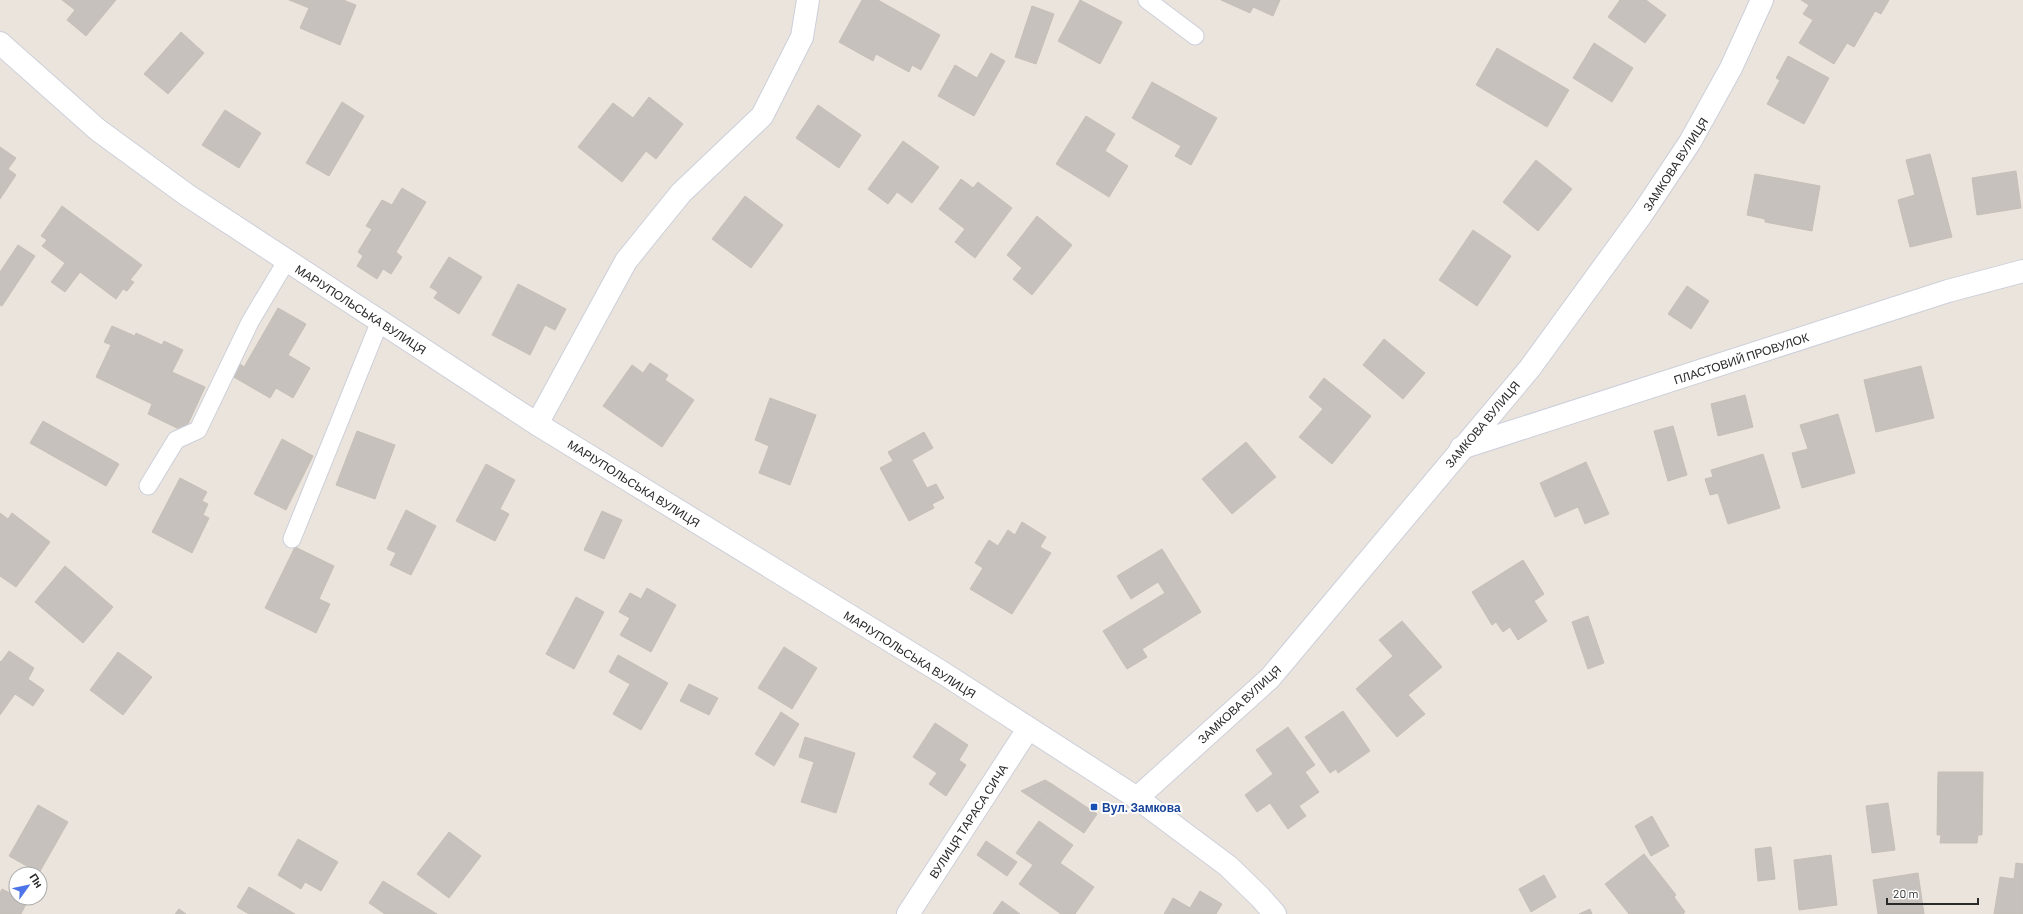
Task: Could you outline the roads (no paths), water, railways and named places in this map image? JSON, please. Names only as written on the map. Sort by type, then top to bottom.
[{"type":"street","points":[[537,424],[626,261],[681,193],[762,116],[802,36],[808,0]]},
{"type":"street","name":"ЗАМКОВА ВУЛИЦЯ","points":[[1137,798],[1270,678],[1461,448],[1530,368],[1642,214],[1712,106],[1754,21],[1762,0]]},
{"type":"street","name":"МАРІУПОЛЬСЬКА ВУЛИЦЯ","points":[[0,43],[98,130],[187,195],[537,424],[930,665],[1137,798],[1228,866],[1275,914]]},
{"type":"street","name":"ПЛАСТОВИЙ ПРОВУЛОК","points":[[1461,448],[1948,291],[2023,271]]},
{"type":"street","name":"ВУЛИЦЯ ТАРАСА СИЧА","points":[[908,914],[1028,729]]},
{"type":"lane","points":[[1147,0],[1195,36]]},
{"type":"lane","points":[[148,486],[176,440],[198,430],[250,322],[287,260]]},
{"type":"lane","points":[[292,540],[380,321]]},
{"type":"place","name":"Вул. Замкова","points":[[1094,807]]}]
